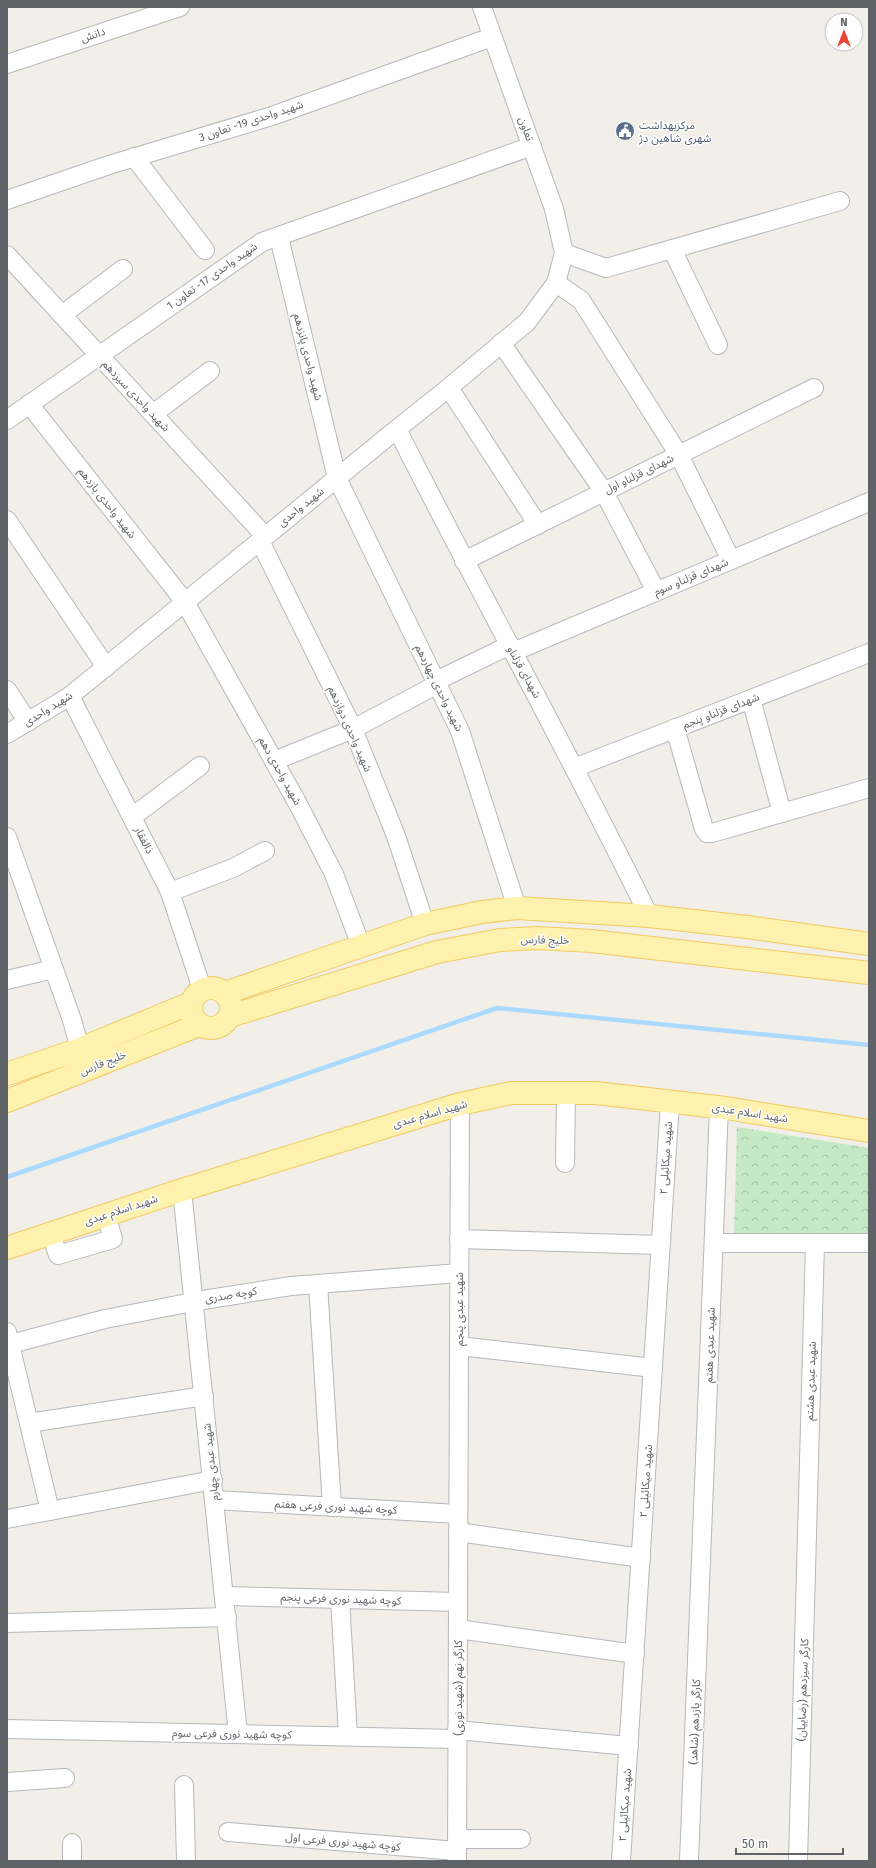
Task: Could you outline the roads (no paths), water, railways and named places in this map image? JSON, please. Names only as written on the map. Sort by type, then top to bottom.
[{"type":"main road","points":[[225,993],[425,924],[482,912],[517,908],[649,916],[747,927],[869,944]]},
{"type":"main road","name":"خلیج فارس","points":[[230,1016],[437,952],[500,940],[538,938],[591,941],[869,974]]},
{"type":"main road","points":[[214,988],[225,993],[231,1004],[230,1016],[227,1021],[217,1028],[211,1029],[199,1025],[192,1015],[197,996],[214,988]]},
{"type":"main road","name":"خلیج فارس","points":[[7,1074],[80,1049],[197,996]]},
{"type":"main road","name":"خلیج فارس","points":[[7,1101],[199,1025]]},
{"type":"main road","name":"شهید اسلام عبدی","points":[[7,1248],[182,1190],[460,1104],[511,1093],[596,1093],[719,1107],[869,1131]]},
{"type":"street","name":"دانش","points":[[7,64],[180,7]]},
{"type":"street","name":"تعاون","points":[[482,7],[554,209],[564,253]]},
{"type":"street","name":"شهید واحدی 19- تعاون 3","points":[[7,200],[134,157],[272,116],[492,37]]},
{"type":"street","name":"شهید واحدی 17- تعاون 1","points":[[7,420],[262,242],[532,146]]},
{"type":"street","points":[[134,157],[205,250]]},
{"type":"street","points":[[564,253],[606,268],[840,201]]},
{"type":"street","name":"شهید واحدی پانزدهم","points":[[279,237],[337,478]]},
{"type":"street","points":[[672,249],[718,345]]},
{"type":"street","name":"شهید واحدی","points":[[7,734],[70,696],[449,388],[527,322],[556,283],[564,253]]},
{"type":"street","name":"شهید واحدی سیزدهم","points":[[7,255],[153,414],[262,539]]},
{"type":"street","points":[[62,315],[123,270]]},
{"type":"street","points":[[556,283],[581,300],[679,454],[731,560]]},
{"type":"street","points":[[502,343],[604,492],[656,592]]},
{"type":"street","points":[[153,414],[210,371]]},
{"type":"street","points":[[449,388],[538,525]]},
{"type":"street","name":"شهدای قزلناو اول","points":[[464,561],[814,388]]},
{"type":"street","name":"شهید واحدی یازدهم","points":[[29,404],[184,602]]},
{"type":"street","name":"شهدای قزلناو","points":[[397,429],[464,561],[548,715],[649,916]]},
{"type":"street","name":"شهید واحدی چهاردهم","points":[[337,478],[460,731],[517,908]]},
{"type":"street","name":"شهدای قزلناو سوم","points":[[274,761],[353,729],[437,683],[511,648],[656,592],[869,502]]},
{"type":"street","points":[[7,520],[106,666]]},
{"type":"street","name":"شهید واحدی دوازدهم","points":[[262,539],[353,729],[396,836],[425,924]]},
{"type":"street","name":"شهید واحدی دهم","points":[[184,602],[298,804],[334,874],[361,946]]},
{"type":"street","name":"شهدای قزلناو پنجم","points":[[574,768],[869,653]]},
{"type":"street","points":[[7,690],[28,722]]},
{"type":"street","name":"ذالفقار","points":[[70,696],[170,892],[197,996]]},
{"type":"street","points":[[751,699],[782,813]]},
{"type":"street","points":[[675,728],[704,829],[707,833],[712,833],[869,788]]},
{"type":"street","points":[[132,817],[200,766]]},
{"type":"street","points":[[9,849],[54,969],[72,1020],[80,1049]]},
{"type":"street","points":[[170,892],[233,868],[265,851]]},
{"type":"street","points":[[7,980],[54,969]]},
{"type":"street","points":[[565,1163],[566,1093]]},
{"type":"street","name":"شهید میکائیلی ۲","points":[[622,1861],[670,1102]]},
{"type":"street","name":"شهید عبدی پنجم","points":[[458,1523],[460,1104]]},
{"type":"street","name":"شهید عبدی هفتم","points":[[701,1582],[719,1107]]},
{"type":"street","name":"شهید عبدی چهارم","points":[[182,1190],[238,1734]]},
{"type":"street","points":[[459,1239],[660,1245]]},
{"type":"street","points":[[714,1243],[869,1243]]},
{"type":"street","name":"شهید عبدی هشتم","points":[[808,1519],[815,1243]]},
{"type":"street","name":"کوچه صدری","points":[[8,1340],[194,1301],[291,1286],[459,1273]]},
{"type":"street","points":[[318,1284],[332,1507]]},
{"type":"street","points":[[8,1340],[50,1511]]},
{"type":"street","points":[[459,1346],[653,1368]]},
{"type":"street","points":[[29,1423],[204,1396]]},
{"type":"street","points":[[7,1519],[212,1480]]},
{"type":"street","name":"کوچه شهید نوری فرعی هفتم","points":[[215,1500],[332,1507],[458,1523],[641,1558]]},
{"type":"street","name":"کارگر سیزدهم (رضاییان)","points":[[798,1861],[808,1519]]},
{"type":"street","name":"کارگر نهم (شهید نوری)","points":[[457,1850],[458,1523]]},
{"type":"street","name":"کارگر یازدهم (شاهد)","points":[[689,1861],[701,1582]]},
{"type":"street","name":"کوچه شهید نوری فرعی پنجم","points":[[225,1596],[458,1602]]},
{"type":"street","points":[[340,1599],[348,1736]]},
{"type":"street","points":[[7,1622],[227,1617]]},
{"type":"street","points":[[458,1629],[635,1654]]},
{"type":"street","name":"کوچه شهید نوری فرعی سوم","points":[[7,1729],[348,1736],[457,1734],[629,1746]]},
{"type":"street","points":[[7,1782],[65,1778]]},
{"type":"street","points":[[184,1785],[186,1861]]},
{"type":"street","name":"کوچه شهید نوری فرعی اول","points":[[228,1832],[457,1850],[521,1839]]},
{"type":"street","points":[[72,1843],[72,1861]]},
{"type":"waterway","points":[[7,1177],[497,1008],[869,1045]]},
{"type":"place","name":"مرکزبهداشت شهری شاهین دژ","points":[[625,131]]}]
